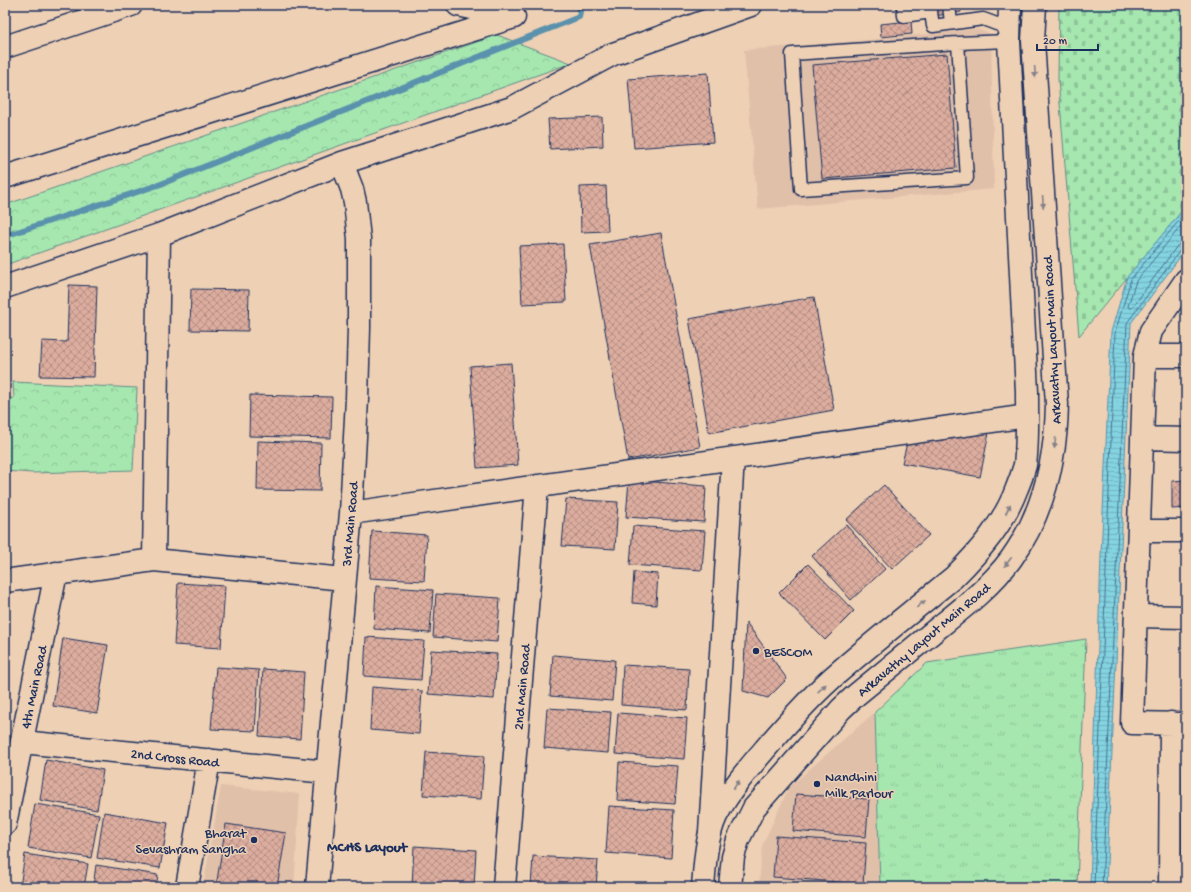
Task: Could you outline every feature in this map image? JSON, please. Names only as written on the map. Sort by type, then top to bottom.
[{"type":"street","points":[[5,47],[131,5]]},
{"type":"street","points":[[458,5],[515,11]]},
{"type":"street","points":[[5,287],[159,235],[342,163],[512,108],[613,54],[751,5]]},
{"type":"street","name":"Arkavathy Layout Main Road","points":[[703,887],[706,850],[716,816],[744,774],[802,708],[839,672],[954,577],[987,542],[1005,516],[1018,485],[1024,466],[1027,442],[1027,392],[1009,35],[1010,5]]},
{"type":"street","name":"Arkavathy Layout Main Road","points":[[730,887],[733,857],[738,840],[754,808],[841,709],[970,602],[996,576],[1020,546],[1038,512],[1043,499],[1054,448],[1057,404],[1033,41],[1035,5]]},
{"type":"street","points":[[5,177],[515,11]]},
{"type":"street","name":"3rd Main Road","points":[[317,887],[351,513],[357,400],[360,313],[359,239],[355,202],[352,189],[342,163]]},
{"type":"street","points":[[154,560],[159,235]]},
{"type":"street","points":[[1170,887],[1178,724],[1132,723],[1145,356],[1151,331],[1186,280]]},
{"type":"street","points":[[1145,356],[1186,356]]},
{"type":"street","points":[[351,513],[1027,416]]},
{"type":"street","points":[[1142,438],[1186,439]]},
{"type":"street","points":[[710,837],[734,458]]},
{"type":"street","name":"2nd Main Road","points":[[504,887],[537,486]]},
{"type":"street","points":[[1139,531],[1186,531]]},
{"type":"street","points":[[5,581],[154,560],[344,579]]},
{"type":"street","name":"4th Main Road","points":[[5,824],[56,574]]},
{"type":"street","points":[[1136,616],[1186,617]]},
{"type":"street","name":"2nd Cross Road","points":[[22,742],[327,772]]},
{"type":"street","points":[[187,887],[209,760]]},
{"type":"lane","points":[[903,5],[904,16],[930,8],[933,26],[983,19],[1009,35]]},
{"type":"lane","points":[[949,5],[951,24]]},
{"type":"lane","points":[[958,42],[968,178],[802,189],[792,54],[958,42],[1009,35]]},
{"type":"shaded area","points":[[976,29],[991,34],[994,189],[758,209],[744,50],[879,39]]},
{"type":"shaded area","points":[[875,712],[880,887],[759,887],[762,846],[789,787]]},
{"type":"shaded area","name":"Bharat Sevashram Sangha","points":[[221,786],[300,794],[294,887],[203,887]]},
{"type":"green space","points":[[1059,5],[1186,5],[1186,206],[1079,336],[1058,79]]},
{"type":"green space","points":[[497,35],[571,63],[5,265],[5,205]]},
{"type":"green space","points":[[13,382],[137,388],[133,470],[32,473],[5,471],[5,399],[14,398]]},
{"type":"green space","points":[[1086,639],[1077,887],[880,887],[875,712],[927,663]]},
{"type":"water","points":[[1186,206],[1186,249],[1131,323],[1106,887],[1090,887],[1101,556],[1111,332],[1127,277]]},
{"type":"building","points":[[911,5],[960,5],[961,12],[913,19]]},
{"type":"building","points":[[911,21],[912,34],[881,37],[880,24]]},
{"type":"building","points":[[947,54],[956,168],[822,179],[812,65]]},
{"type":"building","points":[[708,73],[713,142],[634,148],[628,79]]},
{"type":"building","points":[[602,117],[603,146],[550,149],[548,119]]},
{"type":"building","points":[[606,186],[608,231],[581,232],[580,187]]},
{"type":"building","points":[[661,233],[700,447],[628,460],[590,245]]},
{"type":"building","points":[[563,244],[566,302],[522,304],[519,246]]},
{"type":"building","points":[[69,285],[97,286],[94,377],[40,376],[42,341],[67,342]]},
{"type":"building","points":[[191,289],[249,290],[248,331],[190,330]]},
{"type":"building","points":[[814,297],[834,410],[709,433],[689,319]]},
{"type":"building","points":[[511,363],[518,465],[477,468],[470,366]]},
{"type":"building","points":[[1184,371],[1186,371],[1186,401],[1185,401]]},
{"type":"building","points":[[250,395],[332,397],[331,438],[249,436]]},
{"type":"building","points":[[990,428],[980,477],[902,463],[908,439]]},
{"type":"building","points":[[258,441],[321,443],[320,491],[257,490]]},
{"type":"building","points":[[629,480],[706,486],[704,522],[626,517]]},
{"type":"building","points":[[1186,480],[1186,508],[1172,509],[1172,481]]},
{"type":"building","points":[[884,485],[929,535],[892,569],[846,520]]},
{"type":"building","points":[[566,499],[618,502],[615,549],[562,546]]},
{"type":"building","points":[[846,525],[885,569],[851,600],[812,556]]},
{"type":"building","points":[[633,526],[705,531],[702,570],[630,565]]},
{"type":"building","points":[[372,531],[427,535],[424,581],[369,578]]},
{"type":"building","points":[[808,564],[854,611],[825,640],[779,593]]},
{"type":"building","points":[[634,572],[658,574],[656,605],[632,603]]},
{"type":"building","points":[[178,583],[225,586],[221,648],[174,645]]},
{"type":"building","points":[[376,586],[433,590],[430,633],[374,629]]},
{"type":"building","points":[[436,594],[500,598],[497,642],[433,637]]},
{"type":"building","name":"BESCOM","points":[[746,622],[787,679],[768,698],[743,691]]},
{"type":"building","points":[[366,637],[424,641],[421,680],[364,676]]},
{"type":"building","points":[[63,638],[108,645],[97,713],[53,706]]},
{"type":"building","points":[[431,650],[497,654],[494,699],[428,694]]},
{"type":"building","points":[[553,655],[615,660],[612,701],[550,696]]},
{"type":"building","points":[[623,665],[689,669],[687,710],[621,705]]},
{"type":"building","points":[[216,667],[259,670],[255,731],[211,729]]},
{"type":"building","points":[[263,669],[304,672],[300,739],[259,736]]},
{"type":"building","points":[[372,687],[422,691],[419,734],[370,730]]},
{"type":"building","points":[[547,708],[611,712],[608,753],[544,748]]},
{"type":"building","points":[[618,713],[687,718],[684,759],[615,754]]},
{"type":"building","points":[[426,752],[484,756],[481,799],[423,795]]},
{"type":"building","points":[[46,760],[103,770],[97,810],[40,800]]},
{"type":"building","points":[[619,762],[678,766],[675,804],[617,800]]},
{"type":"building","points":[[796,794],[869,799],[866,837],[793,831]]},
{"type":"building","points":[[35,804],[99,814],[91,858],[28,848]]},
{"type":"building","points":[[609,806],[674,810],[671,858],[606,853]]},
{"type":"building","points":[[104,812],[168,823],[160,868],[97,858]]},
{"type":"building","points":[[226,824],[286,833],[277,887],[216,887]]},
{"type":"building","points":[[776,836],[866,843],[863,884],[773,877]]},
{"type":"building","points":[[414,846],[476,850],[474,887],[412,887]]},
{"type":"building","points":[[25,854],[88,864],[84,887],[20,887]]},
{"type":"building","points":[[533,856],[598,860],[596,887],[531,887]]},
{"type":"building","points":[[96,865],[158,875],[156,887],[93,887]]},
{"type":"waterway","points":[[5,236],[161,184],[579,17],[581,5]]},
{"type":"place","name":"BESCOM","points":[[756,651]]},
{"type":"place","name":"Nandhini Milk Parlour","points":[[817,784]]},
{"type":"place","name":"Bharat Sevashram Sangha","points":[[254,840]]},
{"type":"district","name":"MCHS Layout","points":[[367,846]]}]
